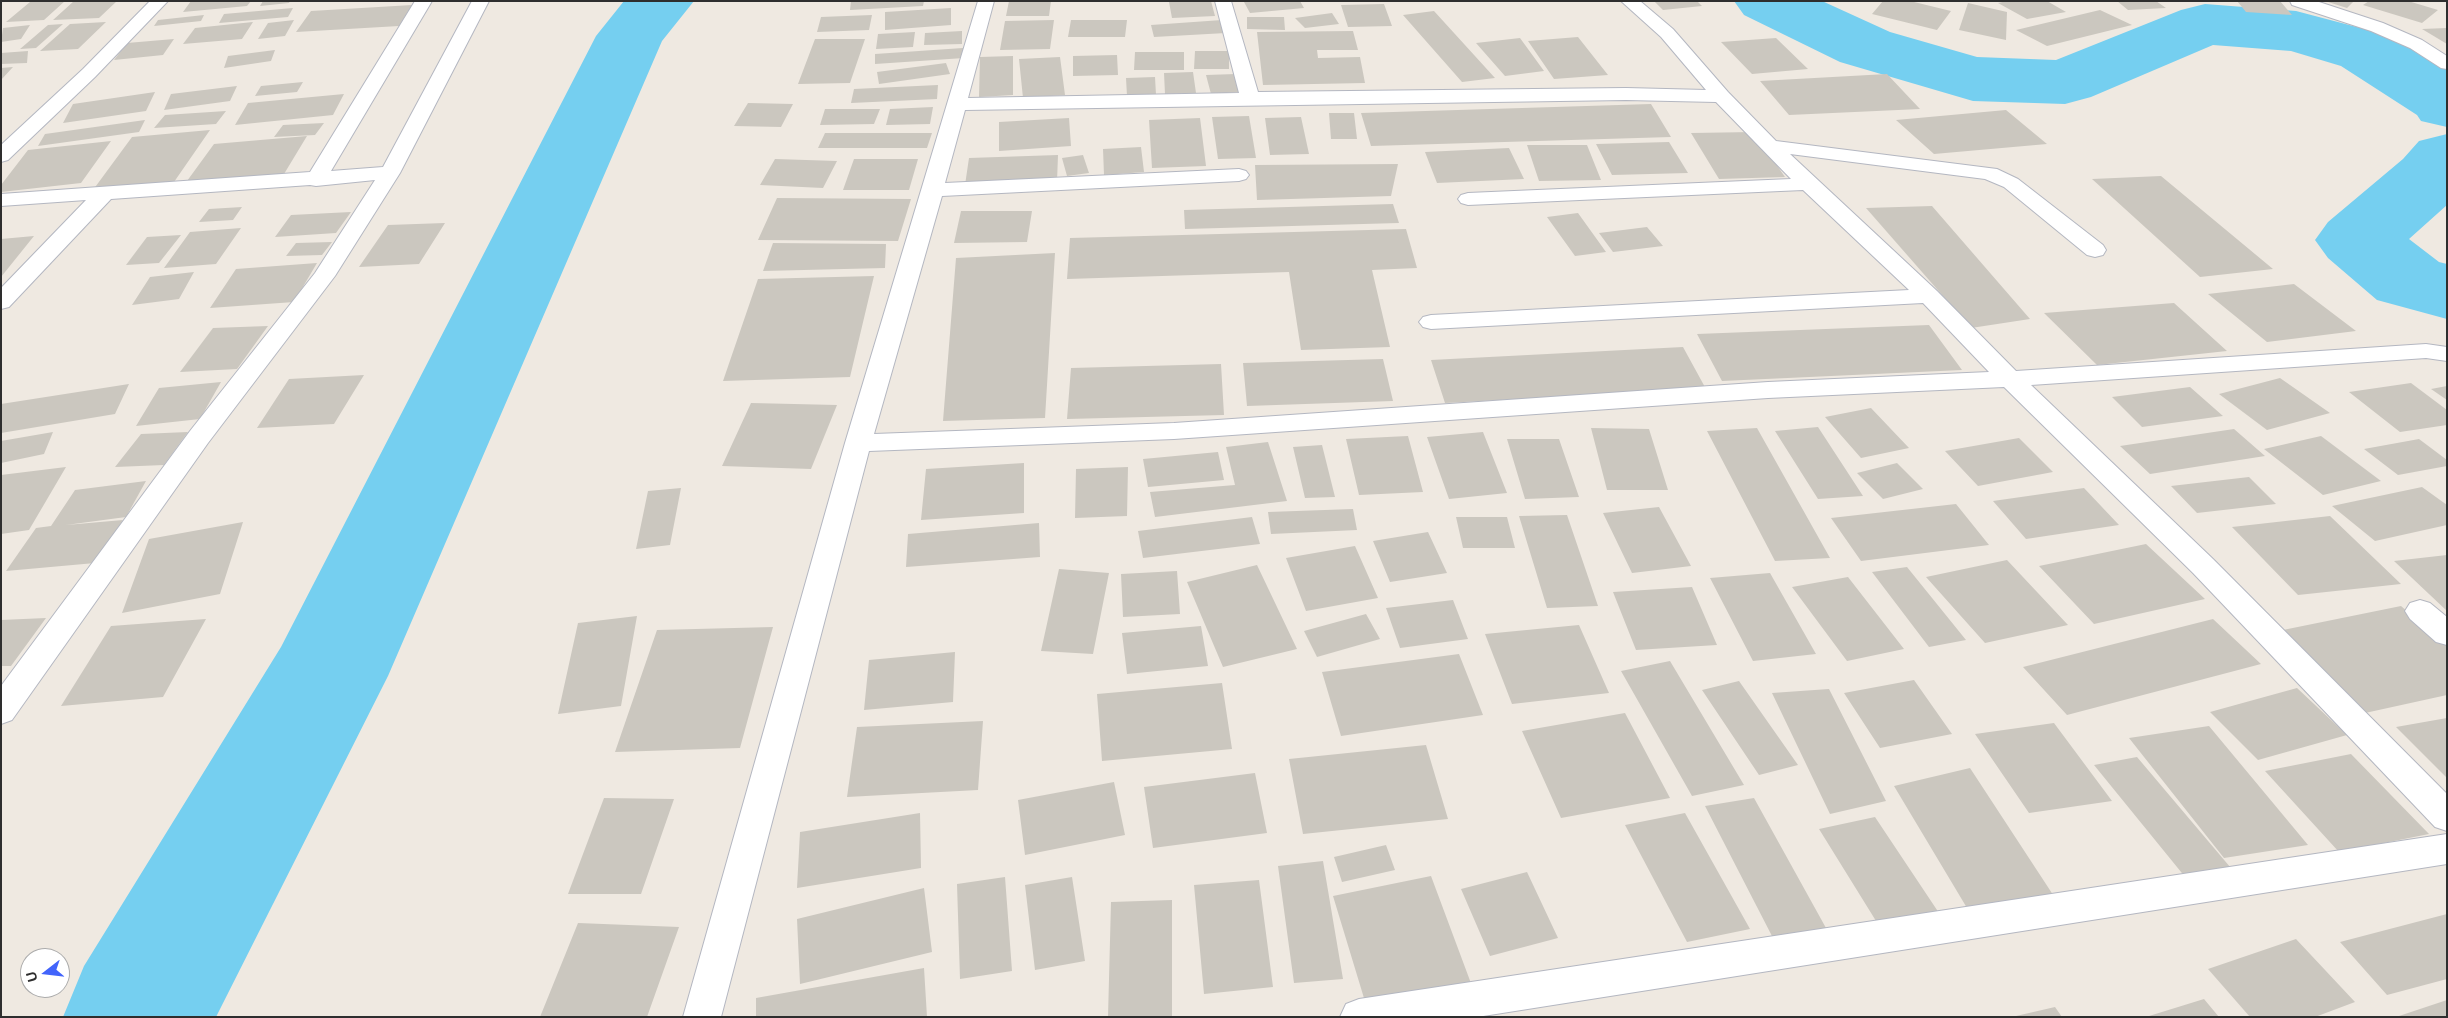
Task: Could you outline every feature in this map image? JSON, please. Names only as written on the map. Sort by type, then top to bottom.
[{"type":"street","points":[[1,156],[89,73],[160,1]]},
{"type":"street","points":[[316,180],[328,157],[424,1]]},
{"type":"street","points":[[1,711],[200,438],[324,276],[390,173],[481,1]]},
{"type":"street","points":[[702,1017],[858,443],[958,104],[986,1]]},
{"type":"street","points":[[1223,1],[1250,98]]},
{"type":"street","points":[[1629,1],[1667,34],[1721,96],[1808,184],[1929,296],[2010,379],[2203,566],[2447,817]]},
{"type":"street","points":[[2298,1],[2377,27],[2416,44],[2447,64]]},
{"type":"street","points":[[958,104],[1250,98],[1626,94],[1721,96]]},
{"type":"street","points":[[1771,146],[1990,173],[2011,183],[2095,250]]},
{"type":"street","points":[[1,200],[316,180],[390,173]]},
{"type":"street","points":[[933,190],[1239,175]]},
{"type":"street","points":[[1468,199],[1808,184]]},
{"type":"street","points":[[1,302],[105,193]]},
{"type":"street","points":[[1431,322],[1929,296]]},
{"type":"street","points":[[858,443],[1174,431],[1768,390],[2010,379],[2426,351],[2447,354]]},
{"type":"street","points":[[2420,610],[2447,634]]},
{"type":"street","points":[[1359,1017],[2447,849]]},
{"type":"building","points":[[65,1],[44,20],[6,22],[30,2]]},
{"type":"building","points":[[74,1],[117,1],[99,18],[53,20]]},
{"type":"building","points":[[191,1],[251,1],[247,6],[183,12]]},
{"type":"building","points":[[263,1],[290,1],[289,3],[260,6]]},
{"type":"building","points":[[851,1],[924,1],[923,6],[850,10]]},
{"type":"building","points":[[1009,1],[1051,1],[1049,16],[1006,16]]},
{"type":"building","points":[[1211,1],[1215,16],[1172,18],[1169,2]]},
{"type":"building","points":[[1300,1],[1304,8],[1250,13],[1244,2]]},
{"type":"building","points":[[1654,1],[1697,1],[1702,6],[1663,10]]},
{"type":"building","points":[[1883,1],[1910,1],[1951,11],[1937,30],[1872,14]]},
{"type":"building","points":[[2007,1],[2047,1],[2066,12],[2027,19],[1998,3]]},
{"type":"building","points":[[2117,1],[2156,1],[2166,8],[2128,10]]},
{"type":"building","points":[[2237,1],[2280,1],[2292,15],[2246,12]]},
{"type":"building","points":[[2325,1],[2354,1],[2347,8]]},
{"type":"building","points":[[2369,1],[2408,1],[2438,10],[2422,23],[2363,5]]},
{"type":"building","points":[[1968,3],[2007,12],[2006,40],[1959,30]]},
{"type":"building","points":[[1384,4],[1392,26],[1348,27],[1341,5]]},
{"type":"building","points":[[412,5],[399,26],[296,32],[311,11]]},
{"type":"building","points":[[293,8],[288,17],[219,23],[224,14]]},
{"type":"building","points":[[951,8],[951,25],[885,30],[885,12]]},
{"type":"building","points":[[2100,10],[2132,25],[2047,46],[2016,30]]},
{"type":"building","points":[[1434,11],[1495,78],[1462,82],[1403,15]]},
{"type":"building","points":[[1332,13],[1339,24],[1305,28],[1295,18]]},
{"type":"building","points":[[204,15],[201,21],[154,26],[158,20]]},
{"type":"building","points":[[872,15],[869,30],[817,32],[821,17]]},
{"type":"building","points":[[1247,17],[1284,17],[1285,30],[1247,29]]},
{"type":"building","points":[[294,20],[285,36],[258,39],[268,23]]},
{"type":"building","points":[[1054,20],[1050,49],[1000,50],[1005,21]]},
{"type":"building","points":[[1071,20],[1127,20],[1125,37],[1068,37]]},
{"type":"building","points":[[1222,20],[1226,33],[1154,37],[1151,25]]},
{"type":"building","points":[[106,22],[78,49],[40,51],[70,24]]},
{"type":"building","points":[[253,22],[242,39],[183,44],[195,28]]},
{"type":"building","points":[[63,24],[36,48],[20,49],[48,25]]},
{"type":"building","points":[[30,25],[21,39],[1,42],[3,28]]},
{"type":"building","points":[[2447,28],[2447,44],[2422,29]]},
{"type":"building","points":[[962,31],[962,44],[924,45],[925,33]]},
{"type":"building","points":[[1353,31],[1358,50],[1317,50],[1318,58],[1360,57],[1365,83],[1263,85],[1257,32]]},
{"type":"building","points":[[915,32],[913,47],[876,49],[878,34]]},
{"type":"building","points":[[1578,37],[1608,75],[1554,79],[1528,41]]},
{"type":"building","points":[[1520,38],[1544,71],[1505,76],[1476,43]]},
{"type":"building","points":[[1776,38],[1808,69],[1752,74],[1721,42]]},
{"type":"building","points":[[174,39],[163,55],[114,60],[127,43]]},
{"type":"building","points":[[815,39],[865,39],[850,83],[798,84]]},
{"type":"building","points":[[963,48],[964,58],[875,64],[875,54]]},
{"type":"building","points":[[275,50],[271,61],[224,68],[228,56]]},
{"type":"building","points":[[28,51],[27,63],[1,64],[1,53]]},
{"type":"building","points":[[1195,51],[1229,51],[1229,69],[1194,69]]},
{"type":"building","points":[[1135,52],[1184,52],[1184,70],[1134,70]]},
{"type":"building","points":[[1117,55],[1118,75],[1073,76],[1073,56]]},
{"type":"building","points":[[1013,56],[1013,95],[979,97],[980,57]]},
{"type":"building","points":[[1060,57],[1065,95],[1023,98],[1019,59]]},
{"type":"building","points":[[946,63],[950,74],[879,84],[877,72]]},
{"type":"building","points":[[13,67],[1,80],[1,68]]},
{"type":"building","points":[[1193,72],[1196,93],[1165,94],[1164,73]]},
{"type":"building","points":[[1236,74],[1242,92],[1211,94],[1206,75]]},
{"type":"building","points":[[1887,74],[1920,109],[1789,115],[1760,81]]},
{"type":"building","points":[[1155,77],[1156,95],[1127,96],[1126,78]]},
{"type":"building","points":[[303,82],[297,92],[255,96],[261,86]]},
{"type":"building","points":[[938,85],[937,99],[851,103],[854,89]]},
{"type":"building","points":[[237,86],[230,101],[164,110],[171,94]]},
{"type":"building","points":[[155,92],[146,111],[63,123],[73,104]]},
{"type":"building","points":[[344,94],[333,115],[235,125],[248,103]]},
{"type":"building","points":[[748,103],[793,104],[781,127],[734,126]]},
{"type":"building","points":[[1651,104],[1671,137],[1371,146],[1361,113]]},
{"type":"building","points":[[933,107],[930,124],[886,125],[890,109]]},
{"type":"building","points":[[825,109],[880,109],[874,124],[820,125]]},
{"type":"building","points":[[2006,110],[2047,144],[1934,154],[1896,120]]},
{"type":"building","points":[[226,111],[216,124],[154,128],[165,115]]},
{"type":"building","points":[[1329,113],[1354,113],[1357,139],[1331,139]]},
{"type":"building","points":[[1249,116],[1256,158],[1218,159],[1212,117]]},
{"type":"building","points":[[1301,117],[1309,154],[1270,155],[1265,118]]},
{"type":"building","points":[[1069,118],[1071,146],[999,151],[999,122]]},
{"type":"building","points":[[1200,118],[1206,166],[1152,168],[1149,120]]},
{"type":"building","points":[[145,120],[139,132],[38,146],[45,134]]},
{"type":"building","points":[[324,123],[315,135],[274,137],[283,125]]},
{"type":"building","points":[[210,130],[174,182],[93,190],[132,137]]},
{"type":"building","points":[[1754,132],[1785,177],[1719,179],[1691,133]]},
{"type":"building","points":[[825,133],[932,133],[927,148],[818,148]]},
{"type":"building","points":[[307,136],[284,174],[187,181],[214,144]]},
{"type":"building","points":[[111,141],[81,183],[1,192],[1,185],[28,150]]},
{"type":"building","points":[[1669,142],[1688,173],[1612,175],[1596,144]]},
{"type":"building","points":[[1527,145],[1587,145],[1601,180],[1539,181]]},
{"type":"building","points":[[1141,147],[1144,172],[1104,175],[1103,149]]},
{"type":"building","points":[[1509,148],[1524,179],[1437,183],[1425,152]]},
{"type":"building","points":[[1058,155],[1057,182],[965,185],[969,158]]},
{"type":"building","points":[[1083,155],[1089,173],[1067,176],[1062,158]]},
{"type":"building","points":[[775,159],[837,161],[823,188],[760,185]]},
{"type":"building","points":[[854,159],[918,159],[909,190],[843,190]]},
{"type":"building","points":[[1398,164],[1391,196],[1257,200],[1255,165]]},
{"type":"building","points":[[2161,176],[2273,269],[2200,277],[2092,179]]},
{"type":"building","points":[[777,198],[911,199],[898,241],[758,240]]},
{"type":"building","points":[[1393,204],[1399,223],[1185,229],[1184,210]]},
{"type":"building","points":[[1932,206],[2030,319],[1971,328],[1866,208]]},
{"type":"building","points":[[242,207],[233,220],[199,222],[209,209]]},
{"type":"building","points":[[961,211],[1032,211],[1027,242],[954,243]]},
{"type":"building","points":[[351,212],[336,233],[275,237],[291,215]]},
{"type":"building","points":[[1578,213],[1606,252],[1575,256],[1547,217]]},
{"type":"building","points":[[445,223],[419,264],[359,267],[388,225]]},
{"type":"building","points":[[1647,227],[1663,246],[1613,252],[1599,233]]},
{"type":"building","points":[[241,228],[216,264],[164,268],[190,232]]},
{"type":"building","points":[[1406,229],[1417,268],[1372,270],[1390,347],[1301,350],[1289,272],[1067,279],[1070,238]]},
{"type":"building","points":[[181,235],[159,263],[126,265],[147,237]]},
{"type":"building","points":[[34,236],[1,277],[1,239]]},
{"type":"building","points":[[332,242],[322,255],[286,256],[296,243]]},
{"type":"building","points":[[773,243],[886,244],[885,268],[763,271]]},
{"type":"building","points":[[1055,253],[1045,418],[943,421],[956,258]]},
{"type":"building","points":[[317,263],[294,302],[210,308],[236,269]]},
{"type":"building","points":[[194,272],[179,299],[132,305],[150,277]]},
{"type":"building","points":[[874,276],[850,377],[723,381],[758,279]]},
{"type":"building","points":[[2294,284],[2356,331],[2267,342],[2208,294]]},
{"type":"building","points":[[2174,303],[2227,351],[2097,365],[2044,313]]},
{"type":"building","points":[[1929,325],[1962,370],[1722,381],[1697,334]]},
{"type":"building","points":[[268,326],[237,369],[180,372],[213,328]]},
{"type":"building","points":[[1683,347],[1706,389],[1445,403],[1431,360]]},
{"type":"building","points":[[1383,359],[1393,401],[1247,406],[1243,363]]},
{"type":"building","points":[[1221,364],[1224,415],[1067,419],[1071,368]]},
{"type":"building","points":[[364,375],[334,424],[257,428],[289,379]]},
{"type":"building","points":[[2280,378],[2330,413],[2267,430],[2219,394]]},
{"type":"building","points":[[221,382],[200,419],[136,426],[159,388]]},
{"type":"building","points":[[2411,383],[2447,410],[2447,425],[2400,432],[2349,392]]},
{"type":"building","points":[[129,384],[115,414],[1,433],[1,404]]},
{"type":"building","points":[[2447,386],[2447,400],[2431,389]]},
{"type":"building","points":[[2190,387],[2223,416],[2142,427],[2112,397]]},
{"type":"building","points":[[751,403],[837,405],[811,469],[722,466]]},
{"type":"building","points":[[1871,408],[1909,448],[1861,458],[1825,417]]},
{"type":"building","points":[[1818,427],[1863,496],[1818,499],[1775,431]]},
{"type":"building","points":[[1591,428],[1649,429],[1668,490],[1607,490]]},
{"type":"building","points":[[1757,428],[1830,558],[1775,561],[1707,431]]},
{"type":"building","points":[[2234,429],[2265,456],[2150,474],[2120,446]]},
{"type":"building","points":[[53,432],[44,454],[1,463],[1,441]]},
{"type":"building","points":[[188,432],[164,465],[115,467],[141,434]]},
{"type":"building","points":[[1483,432],[1507,493],[1449,499],[1427,437]]},
{"type":"building","points":[[1408,436],[1423,492],[1359,495],[1346,439]]},
{"type":"building","points":[[2321,436],[2381,481],[2323,495],[2264,449]]},
{"type":"building","points":[[2019,438],[2053,472],[1978,486],[1945,451]]},
{"type":"building","points":[[1507,439],[1559,439],[1579,497],[1525,499]]},
{"type":"building","points":[[2419,439],[2447,460],[2447,466],[2398,475],[2364,449]]},
{"type":"building","points":[[1268,442],[1287,501],[1155,517],[1150,492],[1235,485],[1226,447]]},
{"type":"building","points":[[1322,445],[1335,497],[1305,498],[1293,447]]},
{"type":"building","points":[[1218,452],[1224,480],[1148,487],[1143,459]]},
{"type":"building","points":[[1024,463],[1024,513],[921,520],[926,469]]},
{"type":"building","points":[[1897,463],[1923,489],[1883,499],[1857,473]]},
{"type":"building","points":[[66,467],[29,530],[1,534],[1,475]]},
{"type":"building","points":[[1128,467],[1127,516],[1075,518],[1076,469]]},
{"type":"building","points":[[2249,477],[2276,504],[2197,513],[2171,486]]},
{"type":"building","points":[[146,481],[126,517],[66,525],[123,520],[95,563],[6,571],[36,528],[51,526],[75,490]]},
{"type":"building","points":[[2422,487],[2447,505],[2447,525],[2375,541],[2332,506]]},
{"type":"building","points":[[681,488],[670,545],[636,549],[648,491]]},
{"type":"building","points":[[2084,488],[2119,525],[2026,539],[1993,501]]},
{"type":"building","points":[[1956,504],[1989,545],[1861,561],[1831,518]]},
{"type":"building","points":[[1659,507],[1691,566],[1632,573],[1603,513]]},
{"type":"building","points":[[1353,509],[1357,530],[1271,534],[1268,512]]},
{"type":"building","points":[[1567,515],[1598,606],[1547,608],[1519,516]]},
{"type":"building","points":[[2330,516],[2401,584],[2298,595],[2232,527]]},
{"type":"building","points":[[1252,517],[1260,544],[1143,558],[1138,531]]},
{"type":"building","points":[[1456,517],[1507,517],[1515,548],[1463,548]]},
{"type":"building","points":[[243,522],[220,594],[122,613],[149,539]]},
{"type":"building","points":[[1039,523],[1040,557],[906,567],[908,534]]},
{"type":"building","points":[[1428,532],[1447,573],[1390,582],[1373,541]]},
{"type":"building","points":[[2146,544],[2205,599],[2094,624],[2039,566]]},
{"type":"building","points":[[1355,546],[1378,598],[1306,611],[1286,558]]},
{"type":"building","points":[[2447,555],[2447,611],[2394,561]]},
{"type":"building","points":[[2007,560],[2068,625],[1985,643],[1926,577]]},
{"type":"building","points":[[1257,565],[1297,649],[1223,667],[1187,582]]},
{"type":"building","points":[[1907,567],[1966,640],[1929,647],[1872,572]]},
{"type":"building","points":[[1059,569],[1109,573],[1093,654],[1041,651]]},
{"type":"building","points":[[1177,571],[1180,614],[1123,617],[1121,574]]},
{"type":"building","points":[[1770,573],[1816,654],[1753,661],[1710,578]]},
{"type":"building","points":[[1848,577],[1904,649],[1847,661],[1792,587]]},
{"type":"building","points":[[1692,587],[1717,645],[1636,650],[1613,592]]},
{"type":"building","points":[[1453,600],[1468,639],[1400,648],[1386,608]]},
{"type":"building","points":[[2401,606],[2447,646],[2447,695],[2365,713],[2278,631]]},
{"type":"building","points":[[1366,614],[1380,639],[1317,657],[1304,631]]},
{"type":"building","points":[[637,616],[621,706],[558,714],[578,623]]},
{"type":"building","points":[[46,618],[11,666],[1,666],[1,620]]},
{"type":"building","points":[[206,619],[163,697],[61,706],[111,626]]},
{"type":"building","points":[[2213,619],[2261,664],[2067,715],[2023,667]]},
{"type":"building","points":[[1579,625],[1609,693],[1512,704],[1485,634]]},
{"type":"building","points":[[1201,626],[1208,666],[1127,674],[1122,633]]},
{"type":"building","points":[[773,627],[740,748],[615,752],[657,630]]},
{"type":"building","points":[[955,652],[953,702],[864,710],[869,660]]},
{"type":"building","points":[[1459,654],[1483,715],[1341,736],[1322,672]]},
{"type":"building","points":[[1670,661],[1744,785],[1692,796],[1621,671]]},
{"type":"building","points":[[1914,680],[1952,734],[1880,748],[1844,693]]},
{"type":"building","points":[[1739,681],[1798,765],[1759,775],[1702,690]]},
{"type":"building","points":[[1222,683],[1232,749],[1102,761],[1097,694]]},
{"type":"building","points":[[2297,688],[2347,735],[2258,760],[2210,712]]},
{"type":"building","points":[[1829,689],[1886,801],[1830,814],[1772,693]]},
{"type":"building","points":[[1625,713],[1670,798],[1561,818],[1522,731]]},
{"type":"building","points":[[2447,718],[2447,778],[2396,727]]},
{"type":"building","points":[[983,721],[978,790],[847,797],[857,727]]},
{"type":"building","points":[[2054,723],[2112,801],[2029,813],[1975,734]]},
{"type":"building","points":[[2209,726],[2308,845],[2224,858],[2129,738]]},
{"type":"building","points":[[1426,745],[1448,819],[1303,834],[1289,759]]},
{"type":"building","points":[[2351,754],[2429,834],[2339,852],[2265,771]]},
{"type":"building","points":[[2137,757],[2236,874],[2190,883],[2094,765]]},
{"type":"building","points":[[1970,768],[2061,907],[1970,913],[1894,786]]},
{"type":"building","points":[[1255,773],[1267,833],[1153,848],[1144,787]]},
{"type":"building","points":[[1114,782],[1125,835],[1025,855],[1018,800]]},
{"type":"building","points":[[604,798],[674,799],[641,894],[568,894]]},
{"type":"building","points":[[1754,798],[1826,928],[1773,938],[1705,806]]},
{"type":"building","points":[[920,813],[921,868],[797,888],[800,832]]},
{"type":"building","points":[[1685,813],[1750,929],[1687,942],[1625,825]]},
{"type":"building","points":[[1875,817],[1941,916],[1881,929],[1819,829]]},
{"type":"building","points":[[1386,845],[1395,870],[1342,882],[1334,857]]},
{"type":"building","points":[[1323,861],[1343,979],[1294,983],[1278,866]]},
{"type":"building","points":[[1527,872],[1558,938],[1490,956],[1461,889]]},
{"type":"building","points":[[1431,876],[1472,986],[1367,1008],[1333,896]]},
{"type":"building","points":[[1005,877],[1012,971],[960,979],[957,884]]},
{"type":"building","points":[[1072,877],[1085,961],[1035,970],[1025,885]]},
{"type":"building","points":[[1259,880],[1273,987],[1204,994],[1194,885]]},
{"type":"building","points":[[924,888],[932,952],[800,984],[797,919]]},
{"type":"building","points":[[1172,900],[1172,1017],[1108,1017],[1111,902]]},
{"type":"building","points":[[2447,914],[2447,979],[2387,995],[2340,942]]},
{"type":"building","points":[[578,923],[679,927],[647,1017],[540,1017]]},
{"type":"building","points":[[2296,939],[2355,1002],[2315,1017],[2250,1017],[2208,969]]},
{"type":"building","points":[[924,968],[927,1017],[756,1017],[756,998]]},
{"type":"building","points":[[2204,999],[2219,1017],[2149,1016]]},
{"type":"building","points":[[2447,1000],[2447,1017],[2399,1017],[2399,1016]]},
{"type":"building","points":[[2055,1007],[2062,1017],[2016,1017],[2016,1016]]},
{"type":"waterway","points":[[137,1017],[327,676],[630,36],[661,1]]},
{"type":"waterway","points":[[1767,1],[1865,47],[1973,79],[2065,82],[2205,24],[2296,31],[2366,51],[2444,100],[2447,105]]},
{"type":"waterway","points":[[2447,158],[2431,176],[2358,240],[2408,281],[2447,292]]}]
